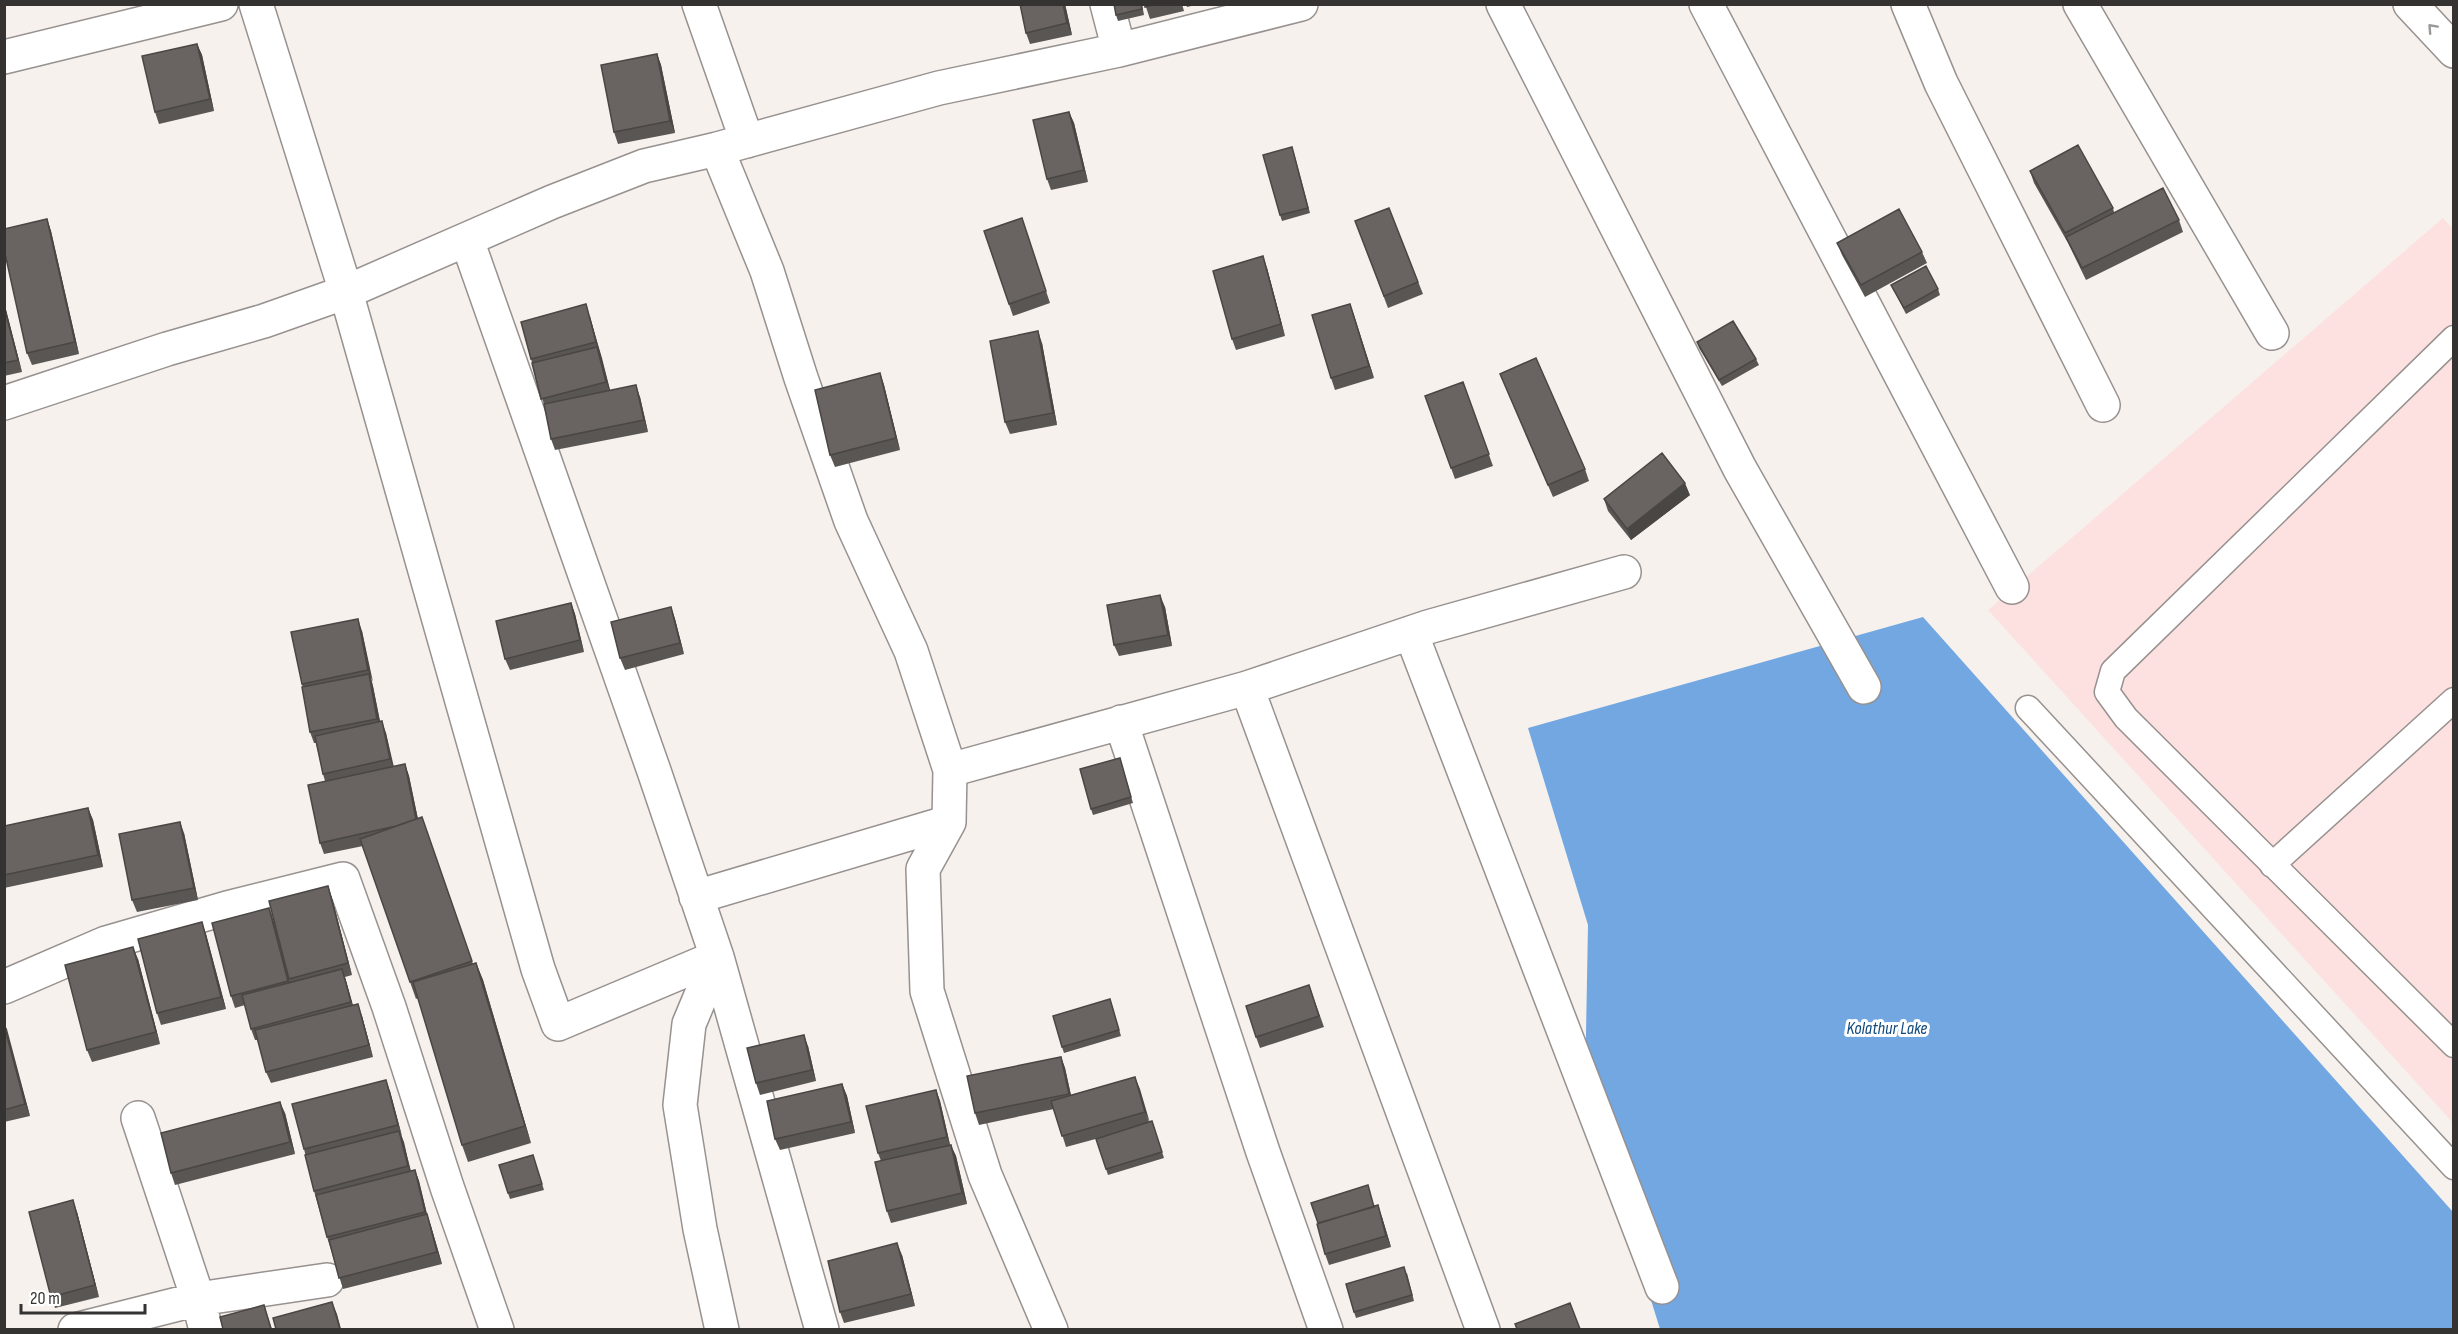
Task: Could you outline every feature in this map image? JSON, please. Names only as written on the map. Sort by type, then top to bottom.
[{"type":"street","points":[[4,57],[221,4]]},
{"type":"street","points":[[256,4],[346,292],[538,969],[558,1024],[717,957]]},
{"type":"street","points":[[699,4],[732,145],[767,271],[801,378],[851,521],[911,651],[950,771],[949,822],[923,869],[927,991],[985,1174],[1051,1329]]},
{"type":"street","points":[[1107,4],[1119,50]]},
{"type":"street","points":[[1503,4],[1740,469],[1864,687]]},
{"type":"street","points":[[1706,4],[2012,587]]},
{"type":"street","points":[[1908,4],[1941,83],[2103,405]]},
{"type":"street","points":[[2080,4],[2272,333]]},
{"type":"street","points":[[2410,4],[2454,51]]},
{"type":"street","points":[[4,403],[167,349],[264,321],[346,292],[552,202],[644,165],[732,145],[939,88],[1119,50],[1291,6]]},
{"type":"street","points":[[467,240],[717,957],[822,1329]]},
{"type":"street","points":[[950,771],[1247,688],[1411,633],[1624,572]]},
{"type":"street","points":[[1411,633],[1662,1287]]},
{"type":"street","points":[[1247,688],[1483,1329]]},
{"type":"street","points":[[1121,722],[1263,1152],[1326,1329]]},
{"type":"street","points":[[696,897],[949,822]]},
{"type":"street","points":[[4,987],[105,943],[227,908],[343,879],[389,1006],[447,1187],[497,1329]]},
{"type":"street","points":[[717,957],[689,1024],[680,1105],[700,1229],[722,1329]]},
{"type":"street","points":[[138,1118],[202,1314]]},
{"type":"street","points":[[75,1329],[202,1314],[327,1280]]},
{"type":"lane","points":[[2451,346],[2112,671],[2107,692],[2126,718],[2454,1045]]},
{"type":"lane","points":[[2272,865],[2454,700]]},
{"type":"lane","points":[[2028,708],[2454,1167]]},
{"type":"shaded area","points":[[2443,218],[2453,229],[2453,1123],[1988,610]]},
{"type":"water","name":"Kolathur Lake","points":[[1923,617],[2453,1212],[2453,1329],[1660,1329],[1585,1088],[1588,925],[1528,728]]},
{"type":"building","points":[[1020,4],[1063,4],[1067,23],[1026,33]]},
{"type":"building","points":[[1114,4],[1141,4],[1142,9],[1116,15]]},
{"type":"building","points":[[197,44],[210,99],[155,112],[142,56]]},
{"type":"building","points":[[657,54],[670,121],[614,132],[601,65]]},
{"type":"building","points":[[1069,112],[1084,170],[1047,179],[1033,120]]},
{"type":"building","points":[[2078,145],[2113,208],[2065,233],[2030,171]]},
{"type":"building","points":[[1292,147],[1308,208],[1280,215],[1263,155]]},
{"type":"building","points":[[2163,188],[2179,220],[2082,268],[2066,237]]},
{"type":"building","points":[[1389,208],[1418,282],[1384,296],[1355,221]]},
{"type":"building","points":[[1899,209],[1922,252],[1861,285],[1837,243]]},
{"type":"building","points":[[1022,218],[1046,291],[1009,304],[984,231]]},
{"type":"building","points":[[47,219],[75,342],[27,353],[4,249],[4,229]]},
{"type":"building","points":[[1263,256],[1281,324],[1232,339],[1213,271]]},
{"type":"building","points":[[1926,266],[1938,289],[1904,308],[1891,285]]},
{"type":"building","points":[[586,304],[596,342],[531,359],[521,322]]},
{"type":"building","points":[[1350,304],[1369,366],[1331,378],[1312,315]]},
{"type":"building","points":[[4,307],[18,360],[4,363]]},
{"type":"building","points":[[1733,321],[1756,359],[1719,380],[1697,342]]},
{"type":"building","points":[[1038,331],[1053,413],[1005,422],[990,341]]},
{"type":"building","points":[[597,347],[606,382],[541,399],[532,363]]},
{"type":"building","points":[[1536,358],[1585,469],[1548,485],[1500,374]]},
{"type":"building","points":[[880,373],[896,438],[830,455],[815,390]]},
{"type":"building","points":[[1463,382],[1489,454],[1451,468],[1425,396]]},
{"type":"building","points":[[636,385],[644,420],[551,439],[544,404]]},
{"type":"building","points":[[1662,453],[1685,483],[1627,529],[1604,499]]},
{"type":"building","points":[[1160,595],[1168,635],[1114,645],[1107,605]]},
{"type":"building","points":[[571,603],[580,640],[505,659],[496,621]]},
{"type":"building","points":[[671,607],[680,643],[620,658],[611,622]]},
{"type":"building","points":[[358,619],[368,670],[302,684],[291,632]]},
{"type":"building","points":[[369,674],[377,719],[310,732],[302,687]]},
{"type":"building","points":[[382,721],[390,759],[323,774],[315,736]]},
{"type":"building","points":[[1120,758],[1131,797],[1091,809],[1080,769]]},
{"type":"building","points":[[405,764],[416,819],[396,826],[320,843],[308,785]]},
{"type":"building","points":[[88,808],[98,855],[4,875],[4,826]]},
{"type":"building","points":[[422,817],[472,961],[410,982],[360,839]]},
{"type":"building","points":[[180,822],[194,888],[132,900],[119,834]]},
{"type":"building","points":[[328,886],[348,963],[289,979],[269,901]]},
{"type":"building","points":[[269,908],[288,981],[231,996],[212,923]]},
{"type":"building","points":[[202,922],[221,997],[157,1013],[138,939]]},
{"type":"building","points":[[133,947],[156,1032],[87,1050],[65,965]]},
{"type":"building","points":[[476,963],[525,1126],[462,1145],[413,982]]},
{"type":"building","points":[[342,969],[351,1002],[251,1029],[242,995]]},
{"type":"building","points":[[1309,985],[1319,1016],[1256,1037],[1246,1006]]},
{"type":"building","points":[[1110,999],[1119,1030],[1062,1047],[1053,1016]]},
{"type":"building","points":[[358,1004],[369,1045],[266,1072],[255,1030]]},
{"type":"building","points":[[4,1025],[25,1104],[4,1110]]},
{"type":"building","points":[[804,1035],[812,1070],[756,1083],[747,1048]]},
{"type":"building","points":[[1061,1057],[1069,1094],[975,1113],[967,1076]]},
{"type":"building","points":[[1135,1077],[1145,1112],[1062,1136],[1051,1101]]},
{"type":"building","points":[[386,1080],[398,1125],[304,1149],[292,1104]]},
{"type":"building","points":[[842,1084],[851,1122],[775,1139],[767,1101]]},
{"type":"building","points":[[936,1090],[947,1137],[878,1153],[866,1106]]},
{"type":"building","points":[[280,1102],[290,1142],[171,1173],[161,1133]]},
{"type":"building","points":[[1152,1121],[1162,1152],[1106,1169],[1096,1139]]},
{"type":"building","points":[[399,1131],[408,1166],[314,1191],[305,1155]]},
{"type":"building","points":[[951,1145],[962,1193],[887,1211],[875,1162]]},
{"type":"building","points":[[533,1155],[542,1184],[508,1193],[499,1165]]},
{"type":"building","points":[[415,1170],[425,1212],[327,1237],[316,1195]]},
{"type":"building","points":[[1368,1185],[1374,1207],[1318,1223],[1311,1203]]},
{"type":"building","points":[[73,1200],[95,1285],[51,1297],[29,1212]]},
{"type":"building","points":[[1378,1205],[1386,1236],[1325,1254],[1317,1224]]},
{"type":"building","points":[[427,1214],[437,1252],[339,1278],[329,1240]]},
{"type":"building","points":[[897,1243],[911,1294],[840,1312],[828,1261]]},
{"type":"building","points":[[1404,1267],[1412,1295],[1354,1312],[1346,1284]]},
{"type":"building","points":[[332,1302],[340,1329],[276,1329],[273,1318]]},
{"type":"building","points":[[1570,1303],[1580,1329],[1517,1329],[1515,1324]]},
{"type":"building","points":[[264,1305],[271,1329],[223,1329],[220,1317]]}]
